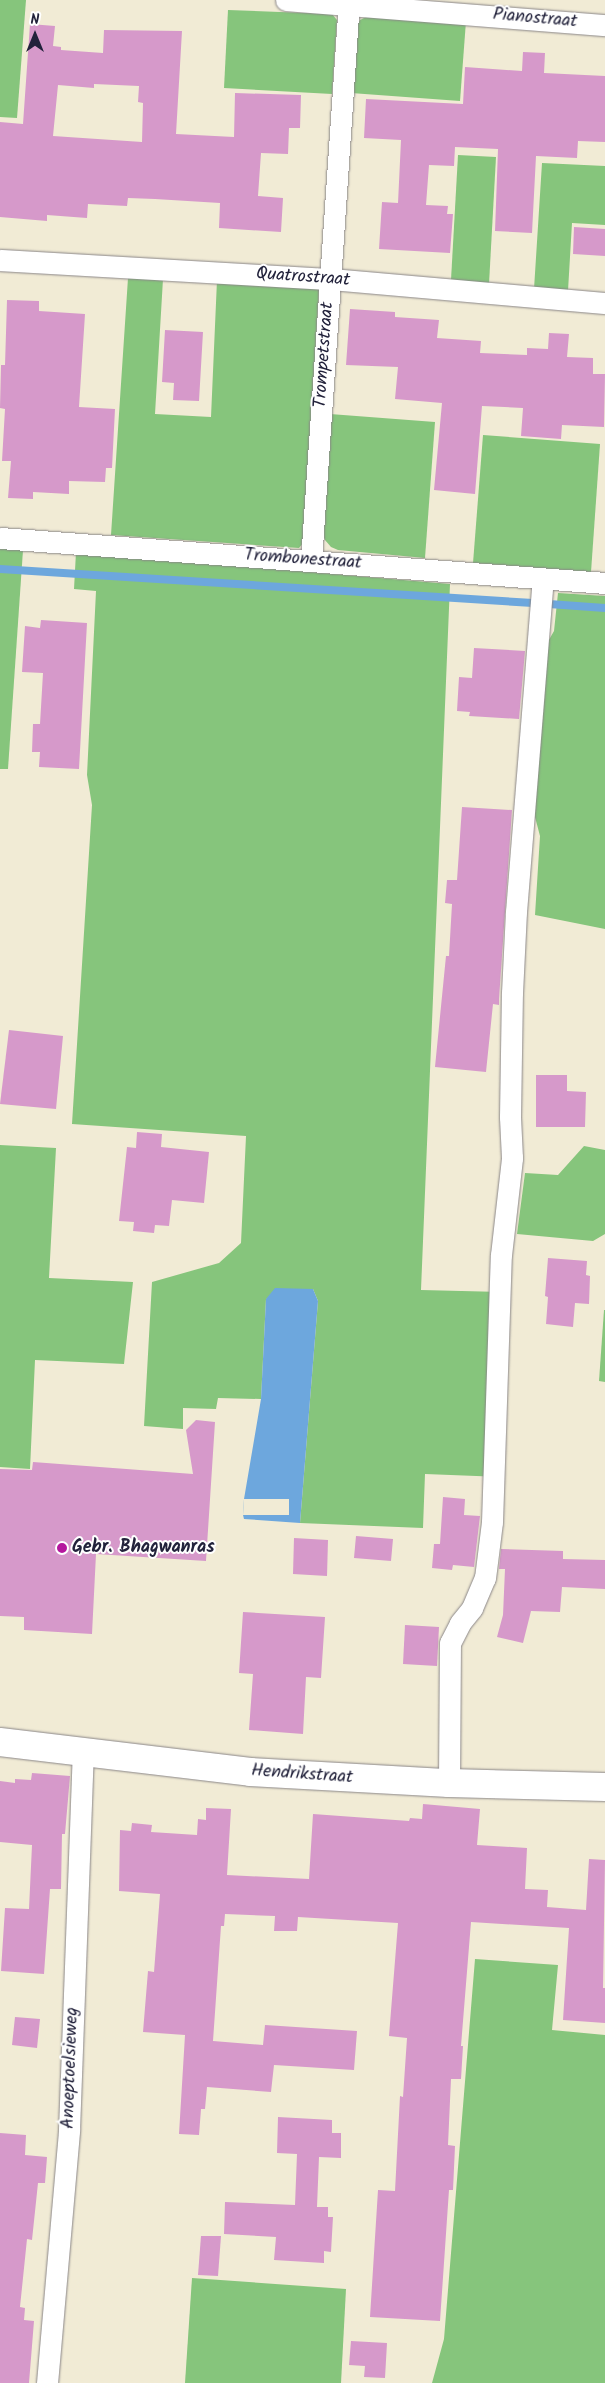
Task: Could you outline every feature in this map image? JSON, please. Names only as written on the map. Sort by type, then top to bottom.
[{"type":"street","name":"Pianostraat","points":[[286,0],[349,2],[605,25]]},
{"type":"street","name":"Trompetstraat","points":[[310,561],[349,2]]},
{"type":"street","name":"Quatrostraat","points":[[0,260],[330,279],[605,303]]},
{"type":"street","name":"Trombonestraat","points":[[0,538],[543,580],[605,583]]},
{"type":"street","points":[[449,1783],[450,1643],[460,1623],[472,1608],[485,1578],[492,1522],[501,1255],[512,1158],[510,1108],[516,921],[543,580]]},
{"type":"street","name":"Hendrikstraat","points":[[0,1742],[250,1772],[449,1783],[605,1787]]},
{"type":"street","name":"Anoeptoelsieweg","points":[[46,2383],[69,2130],[83,1752]]},
{"type":"green space","points":[[0,0],[26,0],[17,118],[0,117]]},
{"type":"green space","points":[[228,10],[332,14],[337,20],[332,94],[224,88]]},
{"type":"green space","points":[[368,16],[466,21],[460,101],[351,93],[356,26],[360,20]]},
{"type":"green space","points":[[458,155],[496,157],[489,284],[451,280]]},
{"type":"green space","points":[[542,163],[605,166],[605,225],[572,223],[568,291],[534,289]]},
{"type":"green space","points":[[128,278],[163,279],[155,414],[211,417],[217,280],[315,286],[319,290],[304,542],[299,548],[111,535]]},
{"type":"green space","points":[[330,414],[435,422],[425,558],[338,550],[331,547],[325,540],[322,533]]},
{"type":"green space","points":[[483,435],[600,444],[591,572],[473,563]]},
{"type":"green space","points":[[0,548],[23,550],[8,769],[0,769]]},
{"type":"green space","points":[[76,552],[450,584],[421,1290],[502,1292],[502,1477],[425,1474],[423,1528],[300,1523],[318,1301],[313,1289],[266,1299],[261,1399],[218,1398],[216,1409],[183,1408],[183,1429],[144,1426],[152,1282],[219,1263],[241,1243],[246,1136],[72,1124],[92,805],[87,775],[96,591],[74,589]]},
{"type":"green space","points":[[558,593],[605,596],[605,929],[535,915],[540,836],[530,798],[546,645],[554,631]]},
{"type":"green space","points":[[0,1145],[56,1148],[49,1278],[133,1282],[124,1364],[35,1360],[30,1469],[0,1467]]},
{"type":"green space","points":[[584,1146],[605,1150],[605,1234],[593,1241],[517,1234],[525,1173],[558,1175]]},
{"type":"green space","points":[[605,1310],[605,1382],[599,1381]]},
{"type":"green space","points":[[475,1959],[558,1965],[552,2030],[605,2035],[605,2383],[432,2383],[444,2339]]},
{"type":"green space","points":[[192,2278],[346,2289],[341,2383],[185,2383]]},
{"type":"water","points":[[275,1288],[313,1289],[318,1301],[300,1523],[244,1519],[243,1515],[261,1399],[266,1299]]},
{"type":"pier","points":[[244,1499],[289,1499],[289,1515],[243,1515]]},
{"type":"building","points":[[30,24],[55,26],[53,46],[61,47],[61,50],[103,53],[104,30],[182,31],[176,134],[234,137],[235,93],[301,95],[300,128],[289,128],[288,154],[261,153],[258,196],[283,198],[281,232],[219,228],[220,203],[155,199],[128,198],[127,206],[88,204],[87,218],[47,215],[47,221],[0,217],[0,122],[23,124]],"holes":[[[94,84],[139,86],[138,102],[143,103],[142,142],[53,136],[58,85],[94,88]]]},
{"type":"building","points":[[523,52],[545,53],[544,73],[605,76],[605,142],[578,141],[577,158],[536,156],[532,233],[495,231],[498,149],[455,147],[454,166],[429,165],[426,205],[448,206],[447,214],[453,214],[450,253],[379,249],[382,202],[398,203],[401,140],[364,138],[366,99],[463,104],[465,67],[522,71]]},
{"type":"building","points":[[574,227],[605,229],[605,256],[573,254]]},
{"type":"building","points":[[7,300],[39,301],[39,311],[85,314],[79,407],[115,409],[112,468],[106,468],[105,482],[69,481],[69,494],[33,492],[33,499],[8,498],[11,461],[2,461],[5,409],[0,408],[1,365],[5,365]]},
{"type":"building","points":[[350,309],[395,312],[395,317],[439,320],[437,338],[481,341],[480,353],[527,355],[527,348],[548,349],[549,333],[569,334],[567,357],[593,358],[593,374],[605,374],[604,427],[562,425],[561,439],[521,436],[523,408],[482,406],[475,494],[434,490],[442,403],[395,399],[398,367],[346,365]]},
{"type":"building","points":[[165,330],[203,332],[199,401],[173,400],[174,383],[162,382]]},
{"type":"building","points":[[41,620],[87,623],[79,769],[39,767],[40,752],[32,752],[33,724],[40,724],[43,673],[22,672],[25,626],[40,628]]},
{"type":"building","points":[[474,648],[525,651],[519,719],[469,716],[470,712],[457,711],[459,677],[472,678]]},
{"type":"building","points":[[462,807],[512,810],[499,1005],[493,1004],[486,1072],[435,1067],[446,956],[449,956],[452,904],[445,903],[447,880],[457,880]]},
{"type":"building","points":[[9,1030],[63,1036],[56,1109],[0,1104]]},
{"type":"building","points":[[536,1075],[567,1075],[567,1091],[586,1092],[585,1127],[536,1127]]},
{"type":"building","points":[[137,1132],[162,1134],[161,1147],[209,1152],[204,1203],[172,1200],[169,1226],[155,1225],[154,1233],[133,1231],[134,1222],[119,1221],[127,1147],[136,1148]]},
{"type":"building","points":[[548,1258],[587,1261],[586,1275],[590,1276],[589,1304],[575,1303],[573,1327],[546,1324],[548,1297],[545,1296]]},
{"type":"building","points":[[196,1420],[215,1422],[206,1561],[96,1554],[92,1634],[24,1630],[24,1617],[0,1616],[0,1469],[32,1470],[33,1462],[193,1474],[186,1430]]},
{"type":"building","points":[[443,1497],[465,1499],[464,1515],[480,1516],[474,1567],[453,1565],[452,1570],[432,1568],[434,1544],[440,1544]]},
{"type":"building","points":[[356,1536],[393,1539],[391,1561],[354,1558]]},
{"type":"building","points":[[294,1538],[328,1540],[327,1576],[293,1574]]},
{"type":"building","points":[[501,1549],[563,1551],[563,1559],[605,1560],[605,1589],[562,1587],[560,1612],[531,1611],[523,1643],[497,1637],[503,1615],[505,1569],[499,1569]]},
{"type":"building","points":[[243,1612],[325,1617],[321,1678],[306,1677],[303,1734],[249,1730],[253,1674],[239,1673]]},
{"type":"building","points":[[405,1625],[439,1627],[437,1666],[403,1664]]},
{"type":"building","points":[[32,1773],[70,1776],[65,1834],[62,1834],[61,1889],[50,1889],[44,1974],[1,1971],[5,1908],[29,1909],[32,1845],[0,1842],[0,1781],[15,1783],[15,1779],[31,1780]]},
{"type":"building","points":[[423,1804],[480,1809],[477,1845],[527,1848],[525,1889],[548,1890],[547,1907],[586,1910],[589,1859],[605,1860],[603,1988],[605,1988],[605,2023],[563,2020],[569,1928],[471,1922],[461,2046],[463,2046],[461,2079],[451,2079],[448,2145],[455,2146],[453,2190],[449,2190],[440,2321],[370,2317],[378,2190],[395,2191],[400,2096],[403,2097],[407,2038],[389,2036],[398,1923],[298,1917],[297,1931],[274,1931],[275,1916],[225,1914],[224,1926],[221,1926],[213,2041],[263,2045],[265,2025],[357,2031],[354,2070],[274,2065],[271,2092],[207,2087],[205,2109],[201,2109],[199,2135],[179,2134],[185,2035],[143,2032],[148,1971],[154,1972],[160,1894],[119,1891],[120,1830],[131,1831],[132,1823],[152,1825],[151,1832],[197,1835],[198,1819],[206,1820],[206,1808],[231,1809],[227,1875],[309,1879],[313,1814],[409,1821],[410,1818],[422,1819]]},
{"type":"building","points":[[15,2017],[40,2019],[37,2048],[12,2045]]},
{"type":"building","points":[[278,2117],[332,2120],[332,2133],[341,2133],[341,2158],[319,2157],[317,2207],[328,2207],[328,2217],[333,2217],[331,2252],[324,2251],[324,2263],[274,2260],[276,2237],[224,2234],[225,2202],[295,2205],[297,2154],[277,2153]]},
{"type":"building","points":[[0,2133],[26,2135],[25,2155],[47,2157],[45,2183],[38,2183],[32,2240],[27,2239],[20,2307],[25,2308],[24,2320],[34,2321],[29,2383],[0,2383]]},
{"type":"building","points":[[201,2236],[221,2236],[218,2276],[198,2275]]},
{"type":"building","points":[[351,2341],[387,2343],[385,2378],[364,2377],[365,2366],[349,2365]]},
{"type":"waterway","points":[[0,569],[533,603]]},
{"type":"waterway","points":[[549,604],[605,608]]},
{"type":"place","name":"Gebr. Bhagwanras","points":[[62,1548]]}]
